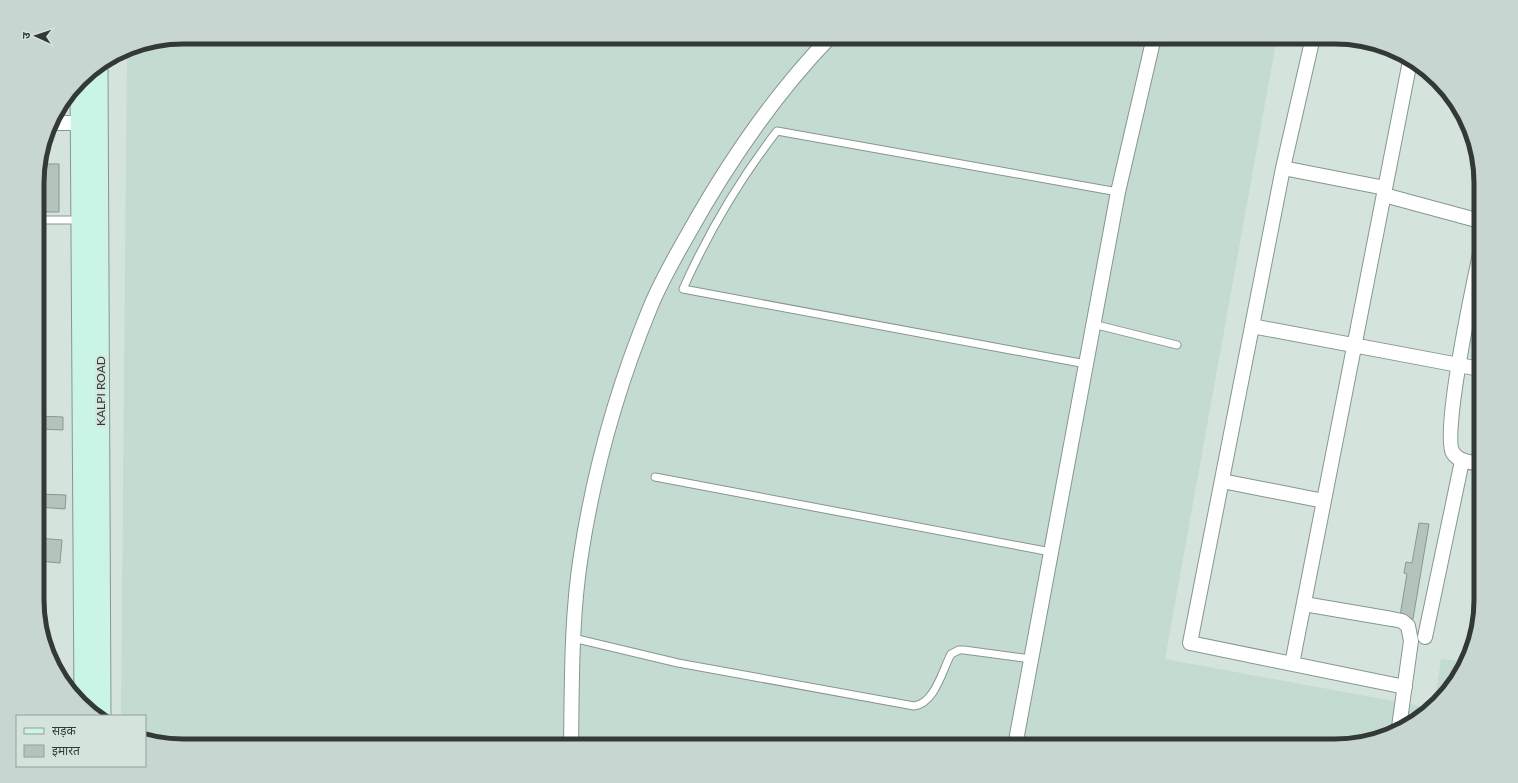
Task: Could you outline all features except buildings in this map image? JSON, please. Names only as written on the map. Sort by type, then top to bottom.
[{"type":"main road","name":"KALPI ROAD","points":[[98,73],[101,712]]},
{"type":"main road","name":"KALPI ROAD","points":[[80,89],[84,698]]},
{"type":"street","points":[[571,739],[573,638],[581,558],[592,493],[608,427],[625,373],[650,307],[681,246],[728,165],[784,90],[824,44]]},
{"type":"street","points":[[1016,739],[1118,192],[1152,44]]},
{"type":"street","points":[[1311,44],[1283,168],[1190,643],[1405,687]]},
{"type":"street","points":[[1292,664],[1409,65]]},
{"type":"street","points":[[58,123],[80,123]]},
{"type":"street","points":[[1283,168],[1384,191],[1474,219]]},
{"type":"street","points":[[1474,285],[1458,366],[1450,447],[1453,454],[1462,461],[1474,463]]},
{"type":"street","points":[[1252,326],[1474,368]]},
{"type":"street","points":[[1425,637],[1462,461]]},
{"type":"street","points":[[1222,481],[1324,501]]},
{"type":"street","points":[[1304,604],[1392,619],[1402,622],[1408,626],[1411,640],[1399,724]]},
{"type":"lane","points":[[1086,364],[683,289],[710,234],[737,190],[777,131],[1118,192]]},
{"type":"lane","points":[[44,220],[81,220]]},
{"type":"lane","points":[[1094,324],[1177,346]]},
{"type":"lane","points":[[655,477],[1051,552]]},
{"type":"lane","points":[[573,638],[672,662],[914,706],[923,703],[931,696],[951,654],[955,652],[964,650],[1031,659]]},
{"type":"shaded area","points":[[174,44],[1276,44],[1165,659],[1425,707],[1412,716],[1380,732],[1344,739],[183,739],[165,738],[146,734],[146,715],[121,715],[127,56],[147,49]]},
{"type":"shaded area","points":[[1441,659],[1460,661],[1451,677],[1435,697]]}]
